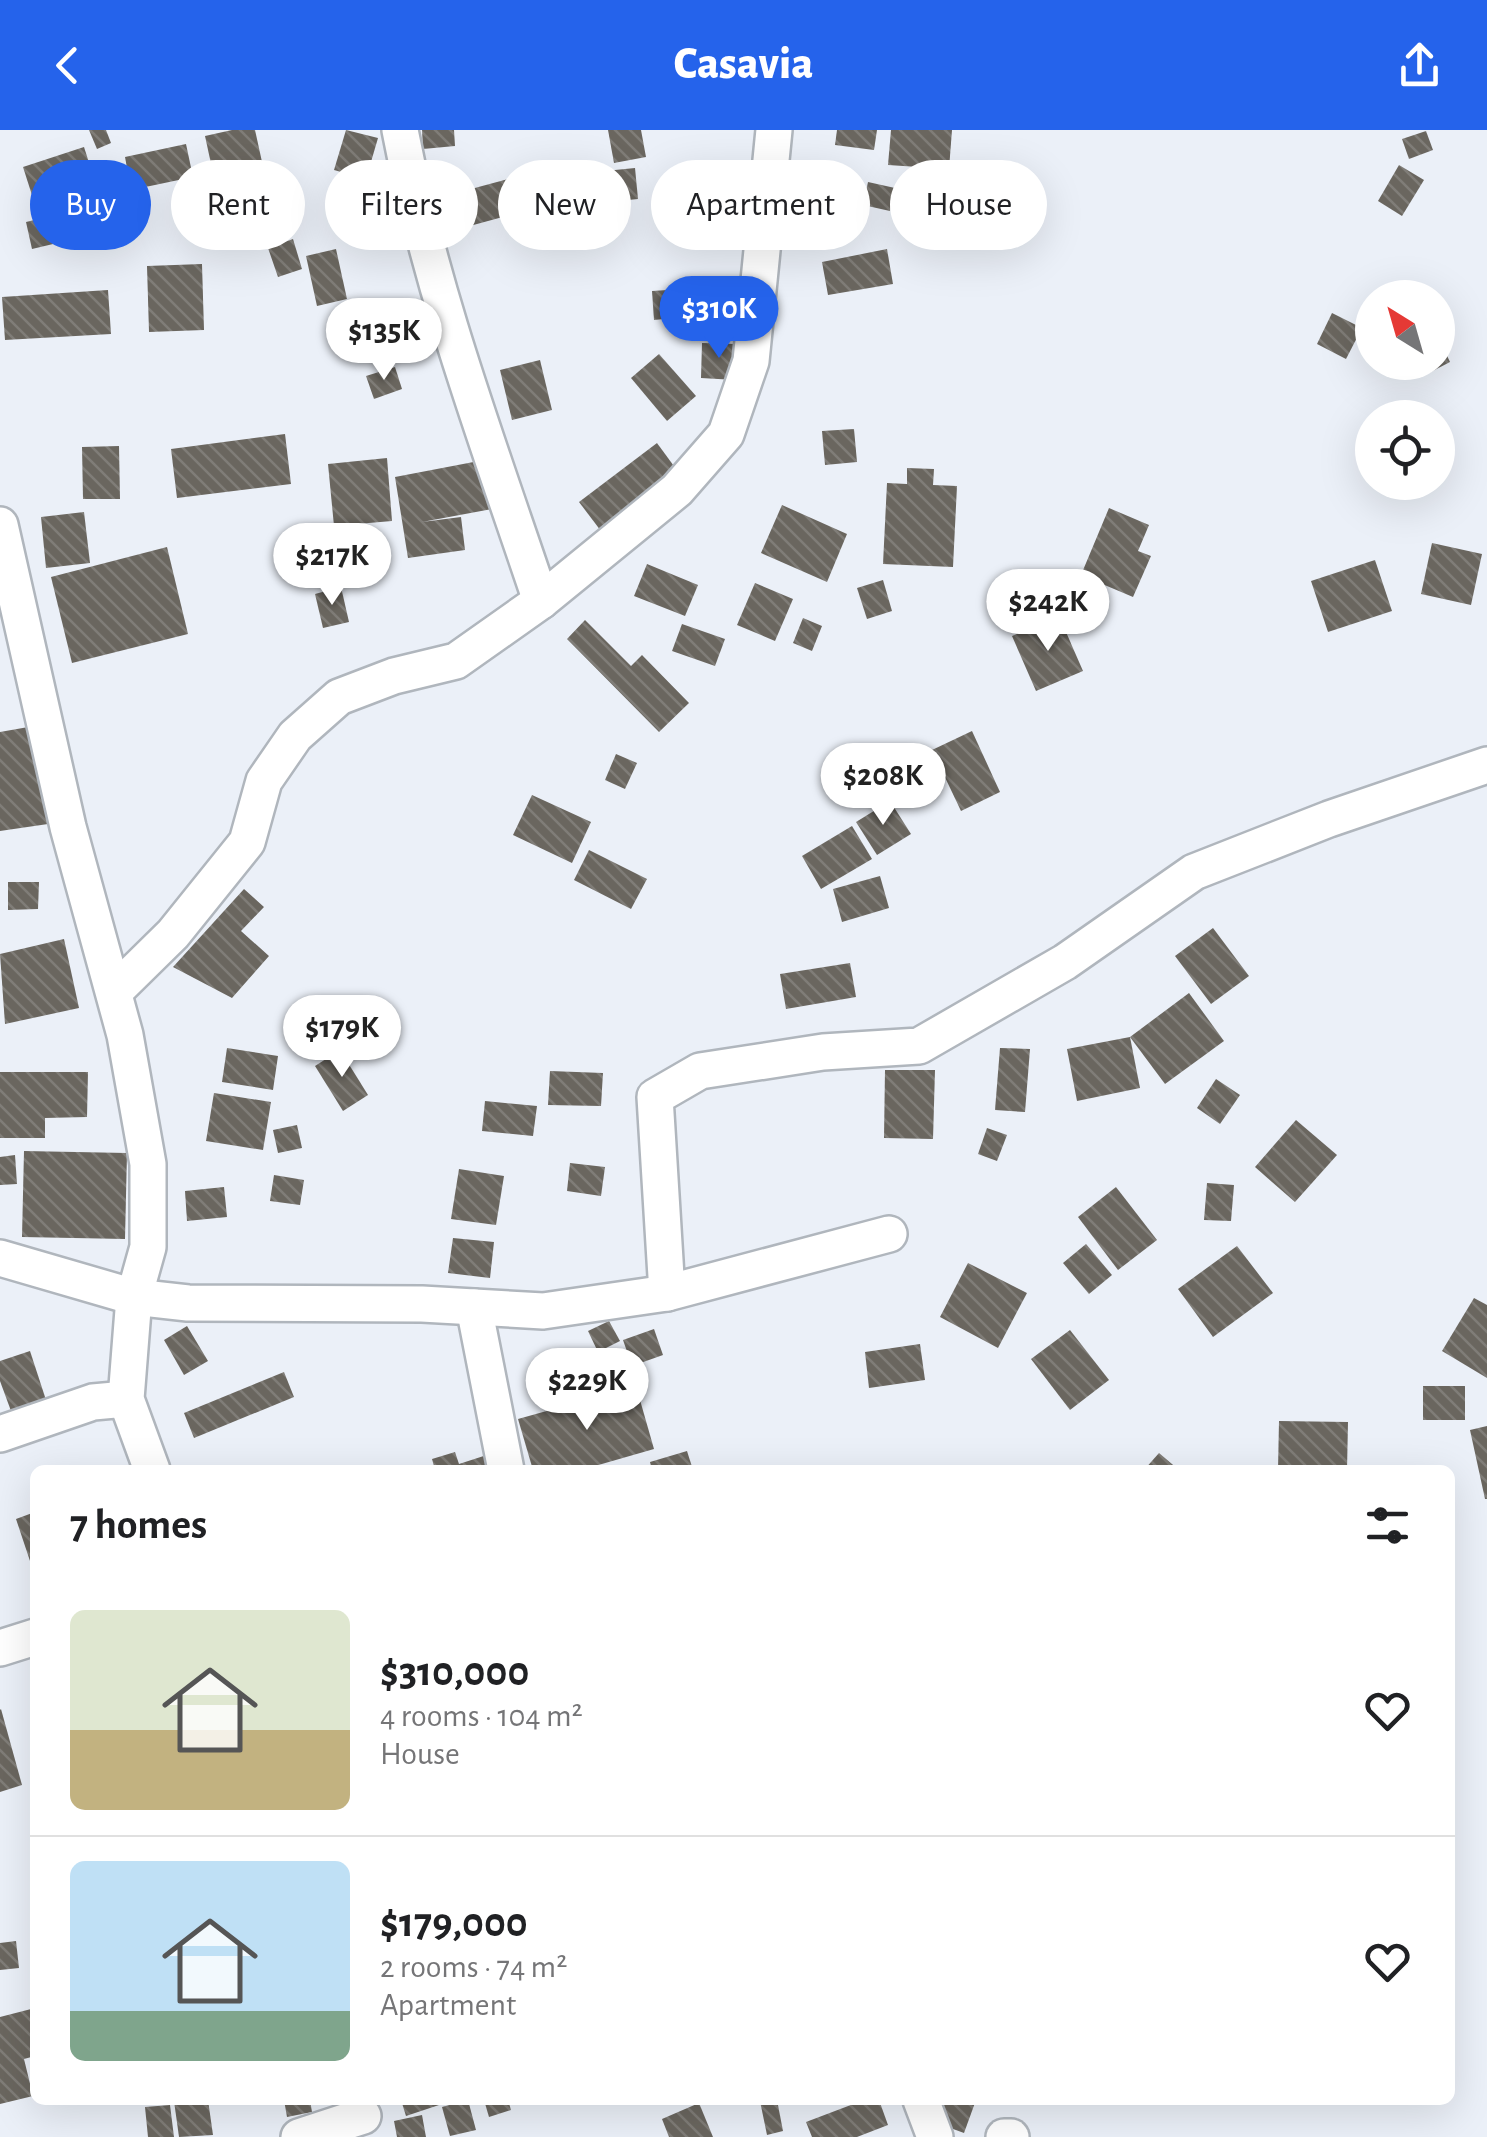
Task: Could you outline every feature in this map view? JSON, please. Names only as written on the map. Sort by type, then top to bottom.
[{"type":"street","points":[[400,130],[416,213],[454,342],[541,602]]},
{"type":"street","points":[[114,992],[173,934],[247,842],[264,781],[295,736],[338,697],[394,676],[456,661],[541,602],[677,490],[726,434],[752,361],[774,130]]},
{"type":"street","points":[[0,526],[68,828],[114,992],[138,1102],[151,1198],[148,1247],[134,1298],[126,1399],[150,1465]]},
{"type":"street","points":[[667,1294],[655,1097],[700,1071],[823,1052],[919,1046],[1064,962],[1194,872],[1329,818],[1487,766]]},
{"type":"street","points":[[0,1258],[134,1298],[188,1303],[543,1311],[667,1294],[889,1234]]},
{"type":"street","points":[[474,1307],[505,1465]]},
{"type":"street","points":[[0,1434],[92,1402],[126,1399]]},
{"type":"street","points":[[0,1648],[30,1639]]},
{"type":"street","points":[[923,2105],[935,2137]]},
{"type":"street","points":[[299,2137],[361,2118]]},
{"type":"building","points":[[89,130],[106,130],[111,143],[97,149]]},
{"type":"building","points":[[255,130],[262,160],[210,160],[205,136]]},
{"type":"building","points":[[346,130],[378,138],[372,160],[337,160]]},
{"type":"building","points":[[422,130],[454,130],[455,146],[423,149]]},
{"type":"building","points":[[608,130],[641,130],[646,157],[613,160]]},
{"type":"building","points":[[837,130],[877,130],[874,150],[835,145]]},
{"type":"building","points":[[891,130],[952,130],[950,160],[890,160],[888,165]]},
{"type":"building","points":[[1426,131],[1433,150],[1409,159],[1402,139]]},
{"type":"building","points":[[186,144],[189,160],[171,160],[171,182],[151,186],[151,160],[125,157]]},
{"type":"building","points":[[84,147],[88,160],[44,160]]},
{"type":"building","points":[[30,165],[30,189],[23,167]]},
{"type":"building","points":[[1399,165],[1424,180],[1402,216],[1378,201]]},
{"type":"building","points":[[631,168],[635,168],[638,199],[631,200]]},
{"type":"building","points":[[498,182],[498,218],[478,224],[478,187]]},
{"type":"building","points":[[870,182],[890,187],[890,211],[870,207]]},
{"type":"building","points":[[887,249],[893,284],[828,295],[822,262]]},
{"type":"building","points":[[269,250],[296,250],[302,269],[278,277]]},
{"type":"building","points":[[336,250],[347,299],[317,306],[306,256]]},
{"type":"building","points":[[202,264],[204,330],[149,332],[147,266]]},
{"type":"building","points":[[683,289],[684,317],[654,320],[652,291]]},
{"type":"building","points":[[108,290],[111,334],[5,340],[2,297]]},
{"type":"building","points":[[1332,313],[1355,324],[1355,342],[1346,359],[1317,344]]},
{"type":"building","points":[[390,325],[392,348],[363,351],[361,327]]},
{"type":"building","points":[[702,343],[737,344],[735,380],[701,378]]},
{"type":"building","points":[[659,354],[696,396],[667,421],[631,378]]},
{"type":"building","points":[[540,360],[552,410],[512,420],[500,370]]},
{"type":"building","points":[[395,367],[402,389],[374,399],[366,376]]},
{"type":"building","points":[[854,429],[857,462],[825,465],[822,431]]},
{"type":"building","points":[[285,434],[291,484],[177,498],[171,449]]},
{"type":"building","points":[[657,443],[679,473],[601,531],[579,502]]},
{"type":"building","points":[[119,446],[120,499],[83,499],[82,447]]},
{"type":"building","points":[[387,458],[392,521],[334,526],[328,464]]},
{"type":"building","points":[[484,460],[492,509],[422,522],[461,517],[465,550],[408,558],[395,477]]},
{"type":"building","points":[[907,468],[934,469],[933,485],[957,486],[953,567],[883,564],[887,483],[907,484]]},
{"type":"building","points":[[782,505],[847,534],[827,582],[761,553]]},
{"type":"building","points":[[1109,508],[1149,525],[1138,551],[1151,556],[1133,597],[1081,575]]},
{"type":"building","points":[[84,512],[90,563],[46,568],[41,517]]},
{"type":"building","points":[[1432,543],[1482,554],[1471,605],[1421,594]]},
{"type":"building","points":[[167,547],[188,634],[72,663],[51,577]]},
{"type":"building","points":[[1375,560],[1392,611],[1328,632],[1311,581]]},
{"type":"building","points":[[647,564],[698,585],[685,616],[634,596]]},
{"type":"building","points":[[883,580],[892,611],[867,619],[857,588]]},
{"type":"building","points":[[755,583],[793,599],[775,641],[737,625]]},
{"type":"building","points":[[341,587],[349,622],[323,628],[315,594]]},
{"type":"building","points":[[1059,616],[1083,671],[1036,691],[1012,636]]},
{"type":"building","points":[[803,618],[822,626],[812,651],[793,643]]},
{"type":"building","points":[[585,620],[631,666],[642,655],[689,703],[659,732],[567,639]]},
{"type":"building","points":[[682,624],[725,639],[715,666],[672,651]]},
{"type":"building","points":[[34,726],[48,824],[0,831],[0,732]]},
{"type":"building","points":[[972,731],[1000,792],[961,811],[932,750]]},
{"type":"building","points":[[616,754],[637,763],[625,789],[605,780]]},
{"type":"building","points":[[532,795],[591,822],[572,863],[513,835]]},
{"type":"building","points":[[890,801],[911,834],[877,855],[856,822]]},
{"type":"building","points":[[852,826],[872,859],[821,889],[802,856]]},
{"type":"building","points":[[589,850],[647,879],[631,909],[574,880]]},
{"type":"building","points":[[880,876],[889,908],[842,922],[833,889]]},
{"type":"building","points":[[8,882],[39,882],[38,909],[8,910]]},
{"type":"building","points":[[244,889],[264,907],[241,931],[269,956],[232,998],[173,967]]},
{"type":"building","points":[[1213,928],[1249,976],[1211,1004],[1175,956]]},
{"type":"building","points":[[64,939],[79,1008],[5,1024],[0,954]]},
{"type":"building","points":[[850,963],[856,997],[786,1009],[780,974]]},
{"type":"building","points":[[1189,993],[1224,1041],[1165,1084],[1130,1037]]},
{"type":"building","points":[[1130,1037],[1140,1088],[1077,1101],[1067,1049]]},
{"type":"building","points":[[227,1048],[278,1056],[273,1090],[222,1082]]},
{"type":"building","points":[[1000,1048],[1030,1049],[1025,1112],[995,1110]]},
{"type":"building","points":[[340,1050],[368,1095],[343,1111],[315,1066]]},
{"type":"building","points":[[885,1070],[935,1070],[933,1139],[884,1138]]},
{"type":"building","points":[[550,1071],[603,1073],[601,1106],[548,1105]]},
{"type":"building","points":[[0,1072],[88,1072],[87,1117],[45,1118],[45,1138],[0,1138]]},
{"type":"building","points":[[1216,1079],[1240,1095],[1220,1124],[1197,1108]]},
{"type":"building","points":[[214,1093],[271,1102],[263,1150],[206,1141]]},
{"type":"building","points":[[485,1101],[537,1106],[533,1136],[482,1131]]},
{"type":"building","points":[[1296,1120],[1337,1155],[1295,1202],[1255,1167]]},
{"type":"building","points":[[297,1125],[302,1148],[278,1153],[273,1130]]},
{"type":"building","points":[[987,1128],[1007,1135],[997,1161],[978,1154]]},
{"type":"building","points":[[24,1151],[127,1153],[125,1239],[22,1237]]},
{"type":"building","points":[[15,1155],[17,1184],[0,1185],[0,1157]]},
{"type":"building","points":[[570,1163],[605,1167],[601,1196],[567,1191]]},
{"type":"building","points":[[459,1169],[504,1176],[496,1225],[451,1219]]},
{"type":"building","points":[[274,1175],[304,1180],[300,1205],[270,1201]]},
{"type":"building","points":[[1207,1183],[1234,1185],[1231,1221],[1204,1220]]},
{"type":"building","points":[[224,1187],[227,1217],[187,1221],[185,1191]]},
{"type":"building","points":[[1116,1187],[1157,1240],[1118,1270],[1078,1217]]},
{"type":"building","points":[[453,1238],[494,1242],[490,1278],[448,1273]]},
{"type":"building","points":[[1086,1244],[1112,1275],[1089,1294],[1063,1263]]},
{"type":"building","points":[[1237,1246],[1273,1293],[1213,1337],[1178,1289]]},
{"type":"building","points":[[968,1263],[1027,1293],[998,1348],[940,1317]]},
{"type":"building","points":[[1474,1298],[1487,1305],[1487,1378],[1442,1351]]},
{"type":"building","points":[[609,1321],[620,1341],[598,1352],[588,1331]]},
{"type":"building","points":[[187,1326],[208,1361],[184,1375],[164,1340]]},
{"type":"building","points":[[654,1329],[663,1355],[632,1366],[623,1340]]},
{"type":"building","points":[[1070,1330],[1109,1380],[1070,1410],[1031,1359]]},
{"type":"building","points":[[920,1344],[925,1380],[869,1388],[865,1352]]},
{"type":"building","points":[[30,1351],[46,1400],[11,1411],[0,1381],[0,1361]]},
{"type":"building","points":[[284,1372],[294,1397],[194,1438],[184,1413]]},
{"type":"building","points":[[636,1386],[654,1449],[598,1465],[532,1465],[518,1419]]},
{"type":"building","points":[[1423,1386],[1465,1386],[1465,1420],[1423,1420]]},
{"type":"building","points":[[1279,1421],[1348,1422],[1347,1465],[1278,1465]]},
{"type":"building","points":[[1487,1426],[1487,1499],[1485,1499],[1470,1430]]},
{"type":"building","points":[[687,1451],[691,1465],[651,1465],[650,1462]]},
{"type":"building","points":[[455,1452],[459,1464],[496,1452],[500,1465],[434,1465],[432,1459]]},
{"type":"building","points":[[1159,1453],[1173,1465],[1148,1465]]},
{"type":"building","points":[[30,1514],[30,1561],[16,1519]]},
{"type":"building","points":[[0,1710],[22,1785],[0,1792]]},
{"type":"building","points":[[16,1941],[19,1968],[0,1970],[0,1943]]},
{"type":"building","points":[[30,2009],[30,2057],[24,2059],[30,2097],[0,2104],[0,2017]]},
{"type":"building","points":[[170,2105],[174,2137],[148,2137],[145,2107]]},
{"type":"building","points":[[175,2105],[209,2105],[213,2135],[179,2137]]},
{"type":"building","points":[[285,2105],[311,2105],[312,2112],[287,2117]]},
{"type":"building","points":[[403,2105],[439,2105],[406,2116]]},
{"type":"building","points":[[469,2105],[476,2130],[450,2136],[442,2107]]},
{"type":"building","points":[[485,2105],[510,2105],[511,2110],[489,2117]]},
{"type":"building","points":[[700,2105],[713,2137],[669,2137],[662,2119]]},
{"type":"building","points":[[761,2105],[778,2105],[783,2131],[767,2135]]},
{"type":"building","points":[[851,2105],[881,2105],[888,2125],[857,2137],[812,2137],[806,2122]]},
{"type":"building","points":[[940,2105],[974,2105],[964,2133],[934,2122]]},
{"type":"building","points":[[422,2115],[426,2137],[397,2137],[394,2121]]}]
